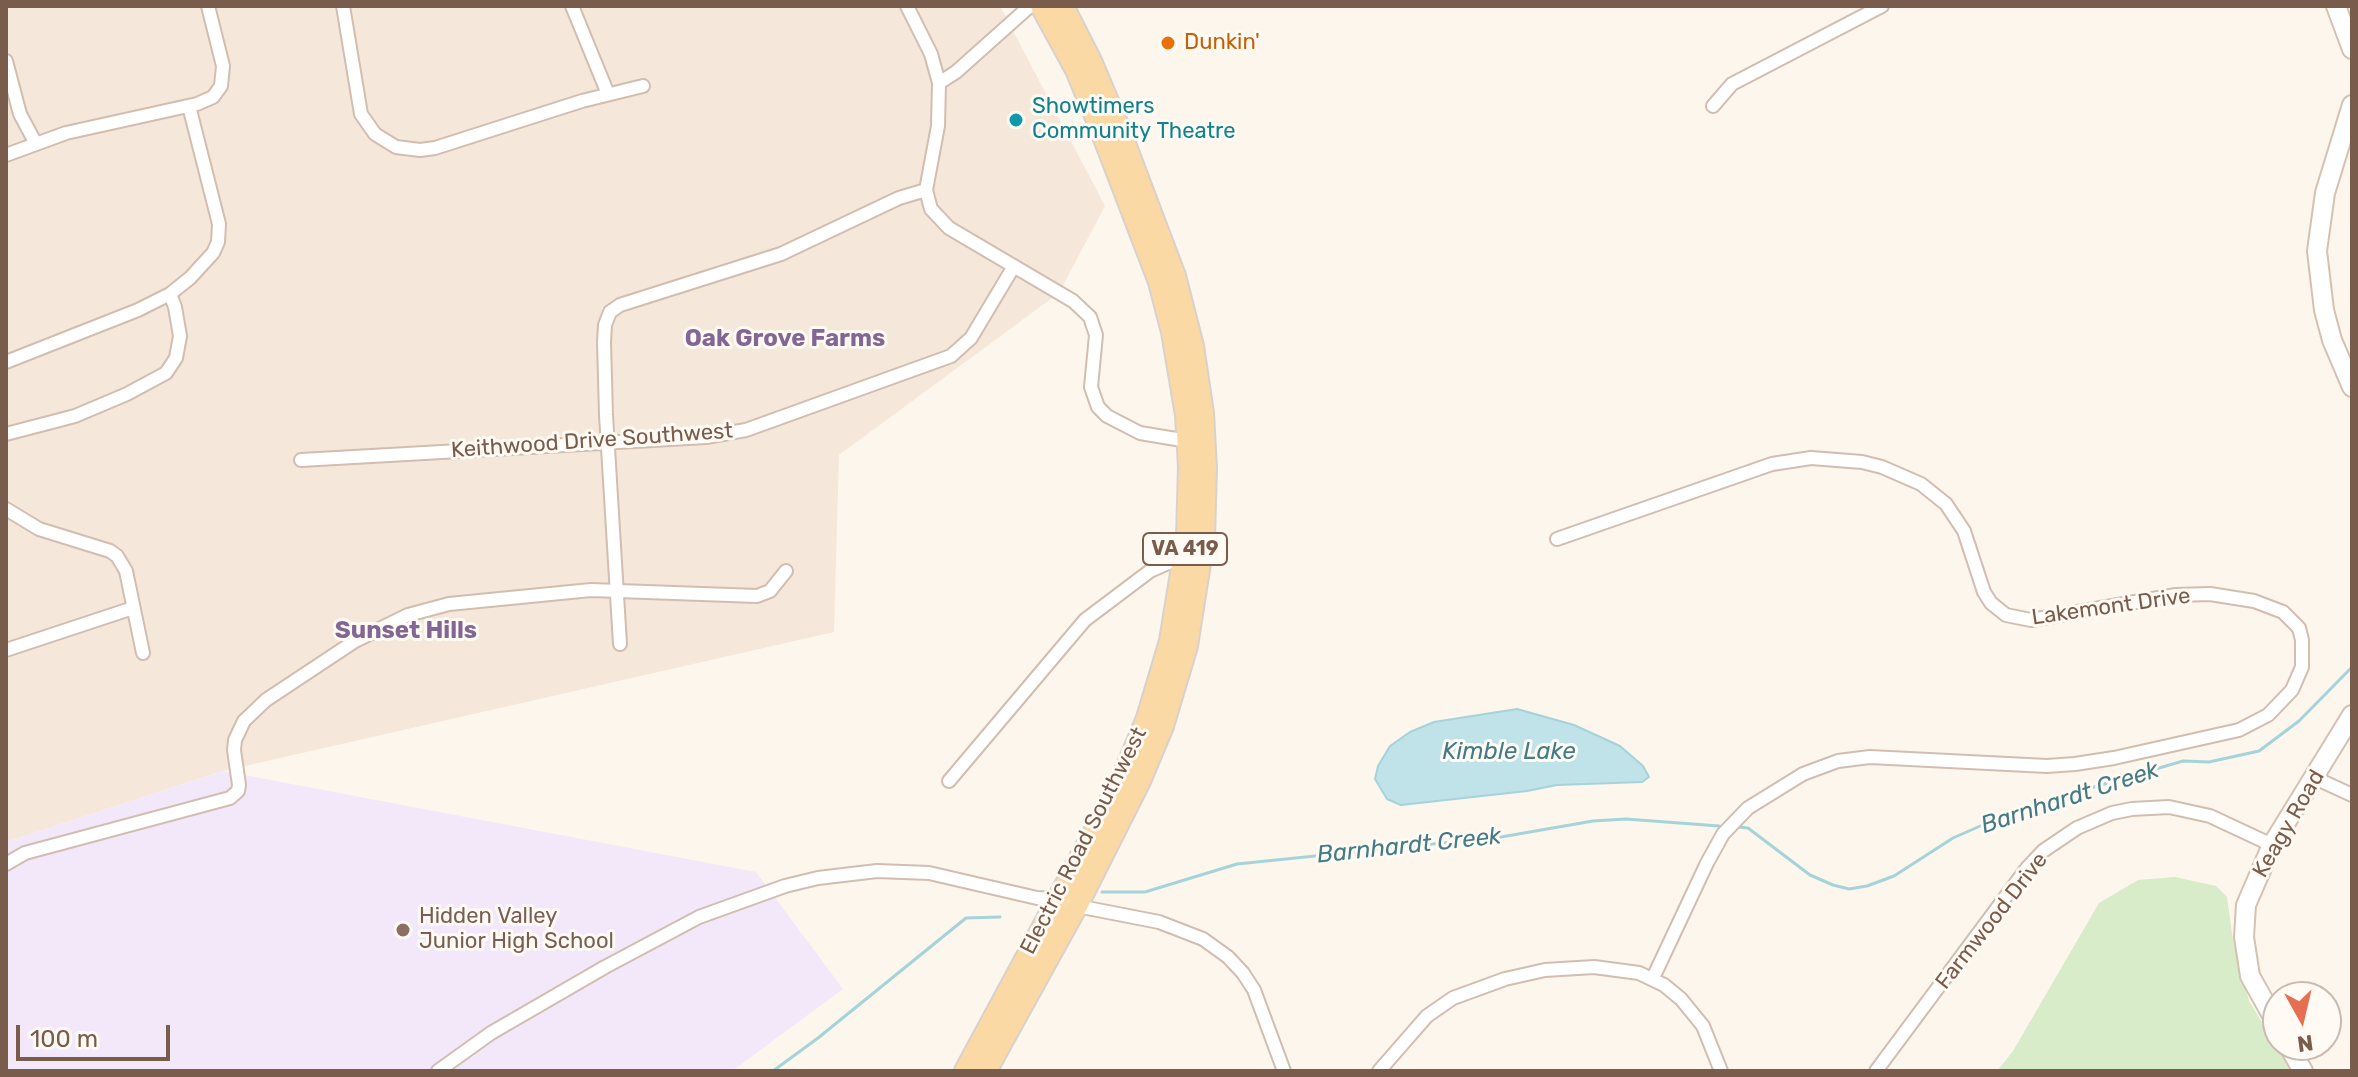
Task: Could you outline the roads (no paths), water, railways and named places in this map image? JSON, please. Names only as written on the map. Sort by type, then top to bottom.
[{"type":"main road","name":"Electric Road Southwest","points":[[965,1071],[1125,771],[1147,718],[1170,641],[1188,516],[1188,441],[1180,373],[1159,282],[1094,113],[1041,6]]},
{"type":"main road","name":"Electric Road Southwest","points":[[986,1071],[1077,906],[1140,781],[1175,691],[1187,646],[1202,561],[1206,468],[1197,370],[1175,276],[1116,120],[1063,6]]},
{"type":"street","points":[[6,155],[66,133],[189,106],[213,97],[219,91],[224,76],[208,6]]},
{"type":"street","points":[[357,6],[343,8],[361,114],[375,134],[396,147],[435,148],[643,86]]},
{"type":"street","points":[[572,6],[608,94]]},
{"type":"street","points":[[907,6],[931,54],[939,83],[938,126],[926,190],[931,209],[938,219],[1073,301],[1090,317],[1096,335],[1091,387],[1098,407],[1107,416],[1140,433],[1188,441]]},
{"type":"street","points":[[939,83],[956,72],[1030,6]]},
{"type":"street","points":[[1713,106],[1732,84],[1882,6]]},
{"type":"street","points":[[2336,6],[2351,41]]},
{"type":"street","points":[[6,61],[20,114],[35,142]]},
{"type":"street","points":[[2352,105],[2325,193],[2317,251],[2332,340],[2352,387]]},
{"type":"street","points":[[6,362],[138,310],[170,294],[213,253],[220,233],[189,106]]},
{"type":"street","points":[[620,644],[604,342],[607,318],[613,309],[781,254],[899,198],[926,190]]},
{"type":"street","name":"Keithwood Drive Southwest","points":[[301,460],[706,437],[746,430],[944,360],[971,338],[1014,266]]},
{"type":"street","points":[[6,434],[75,416],[166,373],[176,358],[180,336],[170,294]]},
{"type":"street","name":"Lakemont Drive","points":[[1557,539],[1772,464],[1811,458],[1862,462],[1902,474],[1921,484],[1946,504],[1964,531],[1984,592],[1991,603],[2006,615],[2031,620],[2176,595],[2210,594],[2233,596],[2274,607],[2293,619],[2302,640],[2302,667],[2292,690],[2268,715],[2239,730],[2075,764],[2047,766],[1870,757],[1838,761],[1803,774],[1748,808],[1723,834],[1653,978]]},
{"type":"street","points":[[6,509],[39,529],[110,551],[117,556],[126,571],[143,653]]},
{"type":"street","points":[[949,781],[1085,620],[1141,577],[1184,556]]},
{"type":"street","points":[[6,864],[25,853],[235,795],[239,785],[235,740],[244,721],[266,700],[355,641],[428,608],[616,590],[757,596],[770,591],[786,571]]},
{"type":"street","points":[[6,650],[133,608]]},
{"type":"street","name":"Keagy Road","points":[[2262,997],[2250,976],[2244,937],[2246,905],[2272,845],[2352,715]]},
{"type":"street","points":[[2315,778],[2352,795]]},
{"type":"street","name":"Farmwood Drive","points":[[1876,1071],[2027,868],[2043,851],[2077,828],[2112,813],[2169,807],[2210,816],[2272,845]]},
{"type":"street","points":[[438,1071],[491,1033],[699,917],[785,886],[851,873],[907,871],[1037,898],[1056,899],[1176,927],[1203,939],[1228,957],[1254,990],[1284,1071]]},
{"type":"street","points":[[1379,1071],[1427,1016],[1453,998],[1482,986],[1571,967],[1617,969],[1653,978],[1694,1013],[1712,1044],[1721,1071]]},
{"type":"water","name":"Kimble Lake","points":[[1517,709],[1574,725],[1620,746],[1643,766],[1649,777],[1642,782],[1557,785],[1401,805],[1387,799],[1375,779],[1378,766],[1390,746],[1410,732],[1434,722]]},
{"type":"waterway","name":"Barnhardt Creek","points":[[2352,306],[2352,327]]},
{"type":"waterway","name":"Barnhardt Creek","points":[[1738,827],[1748,828],[1810,875],[1849,889],[1867,886],[1894,876],[1953,838],[2019,809],[2183,761],[2209,762],[2259,751],[2299,721],[2352,667]]},
{"type":"waterway","name":"Barnhardt Creek","points":[[1102,892],[1145,892],[1237,864],[1501,837],[1593,821],[1626,819],[1719,826]]},
{"type":"waterway","name":"Barnhardt Creek","points":[[773,1071],[966,918],[1000,917]]},
{"type":"place","name":"Dunkin'","points":[[1168,43]]},
{"type":"place","name":"Showtimers Community Theatre","points":[[1016,120]]},
{"type":"place","name":"Hidden Valley Junior High School","points":[[403,930]]},
{"type":"district","name":"Oak Grove Farms","points":[[785,339]]},
{"type":"district","name":"Sunset Hills","points":[[406,631]]}]
